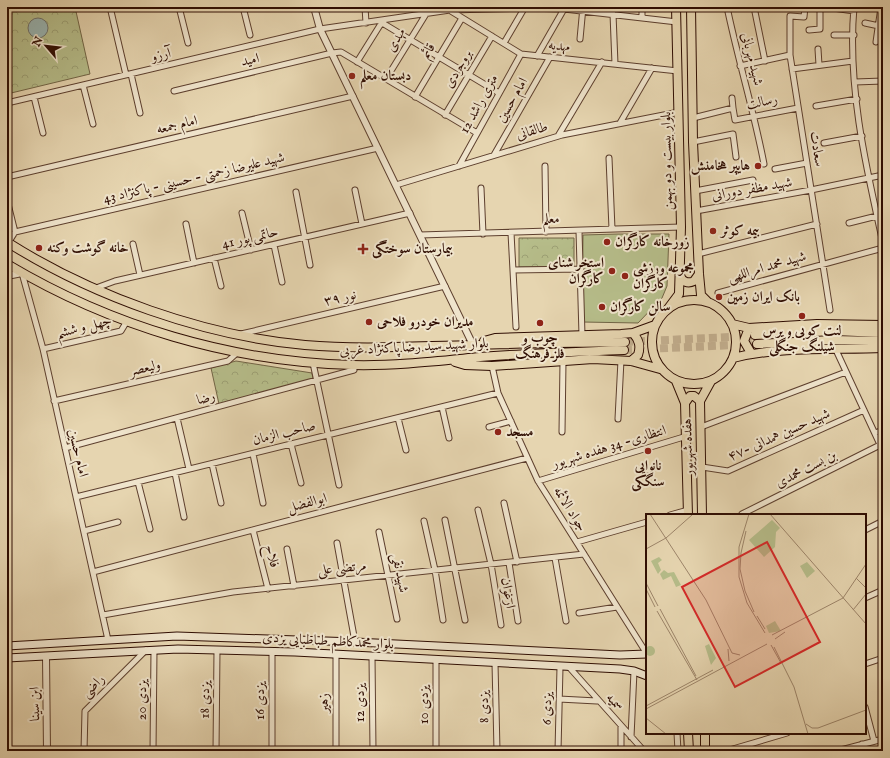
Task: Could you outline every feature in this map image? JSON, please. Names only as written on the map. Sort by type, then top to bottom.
[{"type":"main road","name":"بلوار بیست و دو بهمن","points":[[667,310],[679,294],[682,227],[676,7]]},
{"type":"main road","name":"بلوار بیست و دو بهمن","points":[[691,7],[695,191],[699,274],[701,295],[708,302]]},
{"type":"main road","points":[[677,39],[692,38]]},
{"type":"main road","points":[[8,243],[30,256],[96,288],[161,313],[240,334],[304,345],[355,347],[473,345],[494,338],[633,333],[655,325]]},
{"type":"main road","name":"بلوار شهید سید رضا پاکنژاد غربی","points":[[7,264],[79,302],[127,321],[184,340],[238,352],[313,363],[368,365],[624,346],[473,345]]},
{"type":"main road","points":[[680,275],[683,280],[691,282],[696,279],[699,274]]},
{"type":"main road","points":[[451,360],[465,365],[492,366],[593,359],[621,360],[631,361],[660,369],[676,381],[688,384],[700,384],[711,381],[728,367],[733,358],[736,346],[732,324],[722,311],[708,302],[693,300],[679,303],[667,310],[655,325],[652,336],[652,348],[660,369]]},
{"type":"main road","points":[[732,324],[749,328],[817,324],[883,325]]},
{"type":"main road","points":[[749,328],[744,341],[751,353]]},
{"type":"main road","points":[[883,332],[833,331],[756,340],[883,341]]},
{"type":"main road","points":[[631,361],[638,355],[639,346],[637,338],[633,333]]},
{"type":"main road","points":[[733,358],[751,353],[883,348]]},
{"type":"main road","name":"هفده شهریور","points":[[676,381],[685,403],[688,512]]},
{"type":"main road","name":"هفده شهریور","points":[[702,514],[700,401],[711,381]]},
{"type":"main road","points":[[685,403],[687,399],[694,396],[700,401]]},
{"type":"main road","name":"بلوار محمدکاظم طباطبایی یزدی","points":[[7,646],[177,636],[355,642],[620,655],[646,654]]},
{"type":"main road","points":[[295,640],[295,652]]},
{"type":"main road","name":"بلوار محمدکاظم طباطبایی یزدی","points":[[7,658],[146,650],[272,651],[634,671],[646,676]]},
{"type":"main road","points":[[688,734],[689,751]]},
{"type":"main road","points":[[705,734],[706,750]]},
{"type":"street","points":[[110,7],[140,113]]},
{"type":"street","points":[[179,7],[188,43]]},
{"type":"street","points":[[243,7],[250,35]]},
{"type":"street","points":[[314,7],[320,29],[473,345]]},
{"type":"street","points":[[365,7],[366,22]]},
{"type":"street","points":[[504,43],[525,7]]},
{"type":"street","name":"آرزو","points":[[7,103],[320,29],[450,10],[525,7],[583,9],[677,22]]},
{"type":"street","points":[[642,7],[642,18]]},
{"type":"street","name":"شهید مهربانی","points":[[727,7],[740,66],[755,116],[764,164]]},
{"type":"street","points":[[754,7],[765,61]]},
{"type":"street","name":"سعادت","points":[[805,7],[804,18],[790,16],[790,55],[830,310]]},
{"type":"street","points":[[809,30],[820,29],[820,7]]},
{"type":"street","points":[[826,7],[854,9],[853,61],[857,99],[862,136],[883,243]]},
{"type":"street","points":[[876,42],[882,8]]},
{"type":"street","points":[[537,56],[564,9]]},
{"type":"street","points":[[580,39],[583,9]]},
{"type":"street","name":"مهدیه","points":[[450,10],[521,54],[678,71]]},
{"type":"street","name":"مهدی","points":[[386,80],[426,14]]},
{"type":"street","points":[[613,14],[614,64]]},
{"type":"street","name":"قائم","points":[[415,97],[462,18]]},
{"type":"street","points":[[357,62],[381,21],[499,93]]},
{"type":"street","points":[[865,23],[879,26]]},
{"type":"street","points":[[834,35],[854,35]]},
{"type":"street","name":"بروجردی","points":[[446,115],[492,36]]},
{"type":"street","points":[[818,49],[819,65]]},
{"type":"street","points":[[332,53],[341,52],[477,133]]},
{"type":"street","name":"امید","points":[[174,91],[332,53]]},
{"type":"street","name":"12 متری راشد","points":[[459,166],[521,54]]},
{"type":"street","points":[[740,66],[790,55]]},
{"type":"street","name":"امام حسین","points":[[494,155],[550,57]]},
{"type":"street","points":[[792,69],[853,61]]},
{"type":"street","points":[[558,136],[602,62]]},
{"type":"street","points":[[620,123],[652,68]]},
{"type":"street","points":[[855,82],[883,81]]},
{"type":"street","points":[[83,85],[93,124]]},
{"type":"street","name":"امام جمعه","points":[[7,177],[353,96]]},
{"type":"street","points":[[34,97],[43,133]]},
{"type":"street","points":[[732,98],[733,108]]},
{"type":"street","points":[[816,106],[857,99]]},
{"type":"street","name":"رسالت","points":[[693,118],[733,108],[735,120],[798,108]]},
{"type":"street","name":"طالقانی","points":[[396,185],[558,136],[679,112]]},
{"type":"street","points":[[694,142],[733,134],[736,157]]},
{"type":"street","points":[[824,143],[862,136]]},
{"type":"street","name":"شهید علیرضا زحمتی - حسینی - پاکنژاد 43","points":[[15,232],[378,148]]},
{"type":"street","points":[[609,158],[612,230]]},
{"type":"street","points":[[775,169],[807,163]]},
{"type":"street","points":[[545,166],[546,232]]},
{"type":"street","name":"شهید مظفر دورانی","points":[[696,210],[883,176]]},
{"type":"street","points":[[695,191],[753,180]]},
{"type":"street","points":[[481,188],[483,234]]},
{"type":"street","points":[[355,190],[362,224]]},
{"type":"street","points":[[296,192],[310,265]]},
{"type":"street","points":[[7,200],[15,232],[8,243]]},
{"type":"street","points":[[242,213],[251,250]]},
{"type":"street","name":"حاتمی پور 41","points":[[96,288],[115,281],[140,275],[410,213]]},
{"type":"street","points":[[849,223],[877,216]]},
{"type":"street","points":[[186,224],[194,263]]},
{"type":"street","points":[[698,254],[817,224]]},
{"type":"street","name":"معلم","points":[[420,235],[682,227]]},
{"type":"street","points":[[580,230],[582,335]]},
{"type":"street","points":[[511,233],[516,327]]},
{"type":"street","points":[[134,244],[140,275]]},
{"type":"street","points":[[274,245],[282,282]]},
{"type":"street","name":"شهید محمد امراللهی","points":[[718,293],[883,248]]},
{"type":"street","points":[[214,258],[221,286]]},
{"type":"street","points":[[513,270],[580,269]]},
{"type":"street","points":[[7,276],[22,273]]},
{"type":"street","name":"امام حسین","points":[[22,273],[43,349],[108,640]]},
{"type":"street","name":"نور ۳۹","points":[[240,334],[445,286]]},
{"type":"street","name":"چهل و ششم","points":[[43,349],[121,331],[127,321]]},
{"type":"street","points":[[836,350],[883,451]]},
{"type":"street","name":"ولیعصر","points":[[54,401],[228,361],[238,352]]},
{"type":"street","points":[[618,419],[621,360]]},
{"type":"street","points":[[562,432],[563,362]]},
{"type":"street","points":[[313,363],[339,485]]},
{"type":"street","name":"جواد الائمه","points":[[492,366],[498,393],[538,481],[646,652]]},
{"type":"street","name":"رضا","points":[[65,448],[316,382],[354,370]]},
{"type":"street","points":[[701,427],[846,372]]},
{"type":"street","name":"صاحب الزمان","points":[[76,497],[498,393]]},
{"type":"street","points":[[442,407],[449,438]]},
{"type":"street","name":"شهید حسین همدانی -۴۷","points":[[702,467],[728,471],[864,410]]},
{"type":"street","points":[[177,418],[189,469]]},
{"type":"street","points":[[398,418],[406,450]]},
{"type":"street","points":[[489,427],[511,421]]},
{"type":"street","points":[[875,433],[883,430]]},
{"type":"street","name":"انتظاری- 34 هفده شهریور","points":[[538,481],[687,436]]},
{"type":"street","points":[[291,444],[301,483]]},
{"type":"street","name":"بن بست محمدی","points":[[742,514],[880,445]]},
{"type":"street","points":[[253,454],[263,502]]},
{"type":"street","name":"ابوالفضل","points":[[93,572],[527,458]]},
{"type":"street","points":[[212,464],[221,503]]},
{"type":"street","points":[[174,473],[184,517]]},
{"type":"street","points":[[138,482],[150,529]]},
{"type":"street","points":[[504,503],[517,562]]},
{"type":"street","name":"ارغوان","points":[[478,510],[491,564],[501,625]]},
{"type":"street","points":[[676,514],[688,512]]},
{"type":"street","points":[[445,520],[465,620]]},
{"type":"street","points":[[866,529],[883,520]]},
{"type":"street","points":[[424,521],[435,570],[443,620]]},
{"type":"street","points":[[84,531],[118,522]]},
{"type":"street","points":[[577,542],[646,522]]},
{"type":"street","name":"فلاح","points":[[253,530],[268,589]]},
{"type":"street","name":"شهید نقی","points":[[379,532],[397,619]]},
{"type":"street","points":[[336,543],[355,642]]},
{"type":"street","points":[[287,549],[294,586]]},
{"type":"street","name":"مرتضی علی","points":[[102,615],[233,592],[584,554]]},
{"type":"street","points":[[555,558],[566,621]]},
{"type":"street","points":[[509,563],[518,621]]},
{"type":"street","points":[[866,598],[883,590]]},
{"type":"street","points":[[579,613],[617,607]]},
{"type":"street","name":"راضی","points":[[84,751],[85,711],[146,650]]},
{"type":"street","name":"یزدی 20","points":[[153,751],[154,650]]},
{"type":"street","name":"یزدی 18","points":[[216,751],[217,650]]},
{"type":"street","name":"یزدی 16","points":[[272,651],[272,751]]},
{"type":"street","name":"زهیر","points":[[336,654],[336,751]]},
{"type":"street","name":"ابن سینا","points":[[46,656],[47,751]]},
{"type":"street","name":"یزدی 12","points":[[372,656],[373,751]]},
{"type":"street","points":[[866,664],[883,658]]},
{"type":"street","name":"یزدی 10","points":[[436,659],[436,751]]},
{"type":"street","name":"یزدی 8","points":[[495,663],[497,751]]},
{"type":"street","name":"یزدی 6","points":[[558,751],[560,667]]},
{"type":"street","name":"سمیه","points":[[569,667],[644,751]]},
{"type":"street","points":[[631,737],[634,671]]},
{"type":"street","points":[[559,700],[598,701]]},
{"type":"street","points":[[866,711],[874,741]]},
{"type":"street","points":[[621,727],[621,751]]},
{"type":"street","points":[[677,734],[678,751]]},
{"type":"street","points":[[726,751],[784,734]]},
{"type":"street","points":[[837,751],[883,739]]},
{"type":"street","points":[[862,744],[863,751]]},
{"type":"green space","points":[[7,7],[75,7],[90,74],[7,94]]},
{"type":"green space","name":"مجموعه ورزشی کارگران","points":[[669,234],[667,286],[662,298],[638,323],[582,322],[583,235]]},
{"type":"green space","points":[[519,238],[574,238],[574,267],[519,267]]},
{"type":"green space","points":[[236,361],[312,373],[313,379],[219,404],[211,368]]},
{"type":"water","points":[[38,18],[45,21],[48,28],[45,35],[38,38],[31,35],[28,28],[31,21]]},
{"type":"tunnel","points":[[625,342],[752,336]]},
{"type":"tunnel","points":[[624,350],[757,344]]},
{"type":"place","name":"دبستان معلم","points":[[352,76]]},
{"type":"place","name":"هایپر هخامنش","points":[[758,166]]},
{"type":"place","name":"بیمه کوثر","points":[[713,231]]},
{"type":"place","name":"زورخانه کارگران","points":[[607,242]]},
{"type":"place","name":"خانه گوشت وکنه","points":[[39,248]]},
{"type":"place","name":"بیمارستان سوختگی","points":[[363,249]]},
{"type":"place","name":"استخر شنای کارگران","points":[[612,271]]},
{"type":"place","name":"مجموعه ورزشی کارگران","points":[[625,276]]},
{"type":"place","name":"بانک ایران زمین","points":[[719,297]]},
{"type":"place","name":"سالن کارگران","points":[[602,307]]},
{"type":"place","name":"لنت کوبی و پرس شیلنگ‌ جنگلی","points":[[802,316]]},
{"type":"place","name":"مدیران خودرو فلاحی","points":[[369,322]]},
{"type":"place","name":"چوب و فلز فرهنگ","points":[[540,323]]},
{"type":"place","name":"مسجد","points":[[498,432]]},
{"type":"place","name":"نانوایی سنگکی","points":[[648,451]]}]
